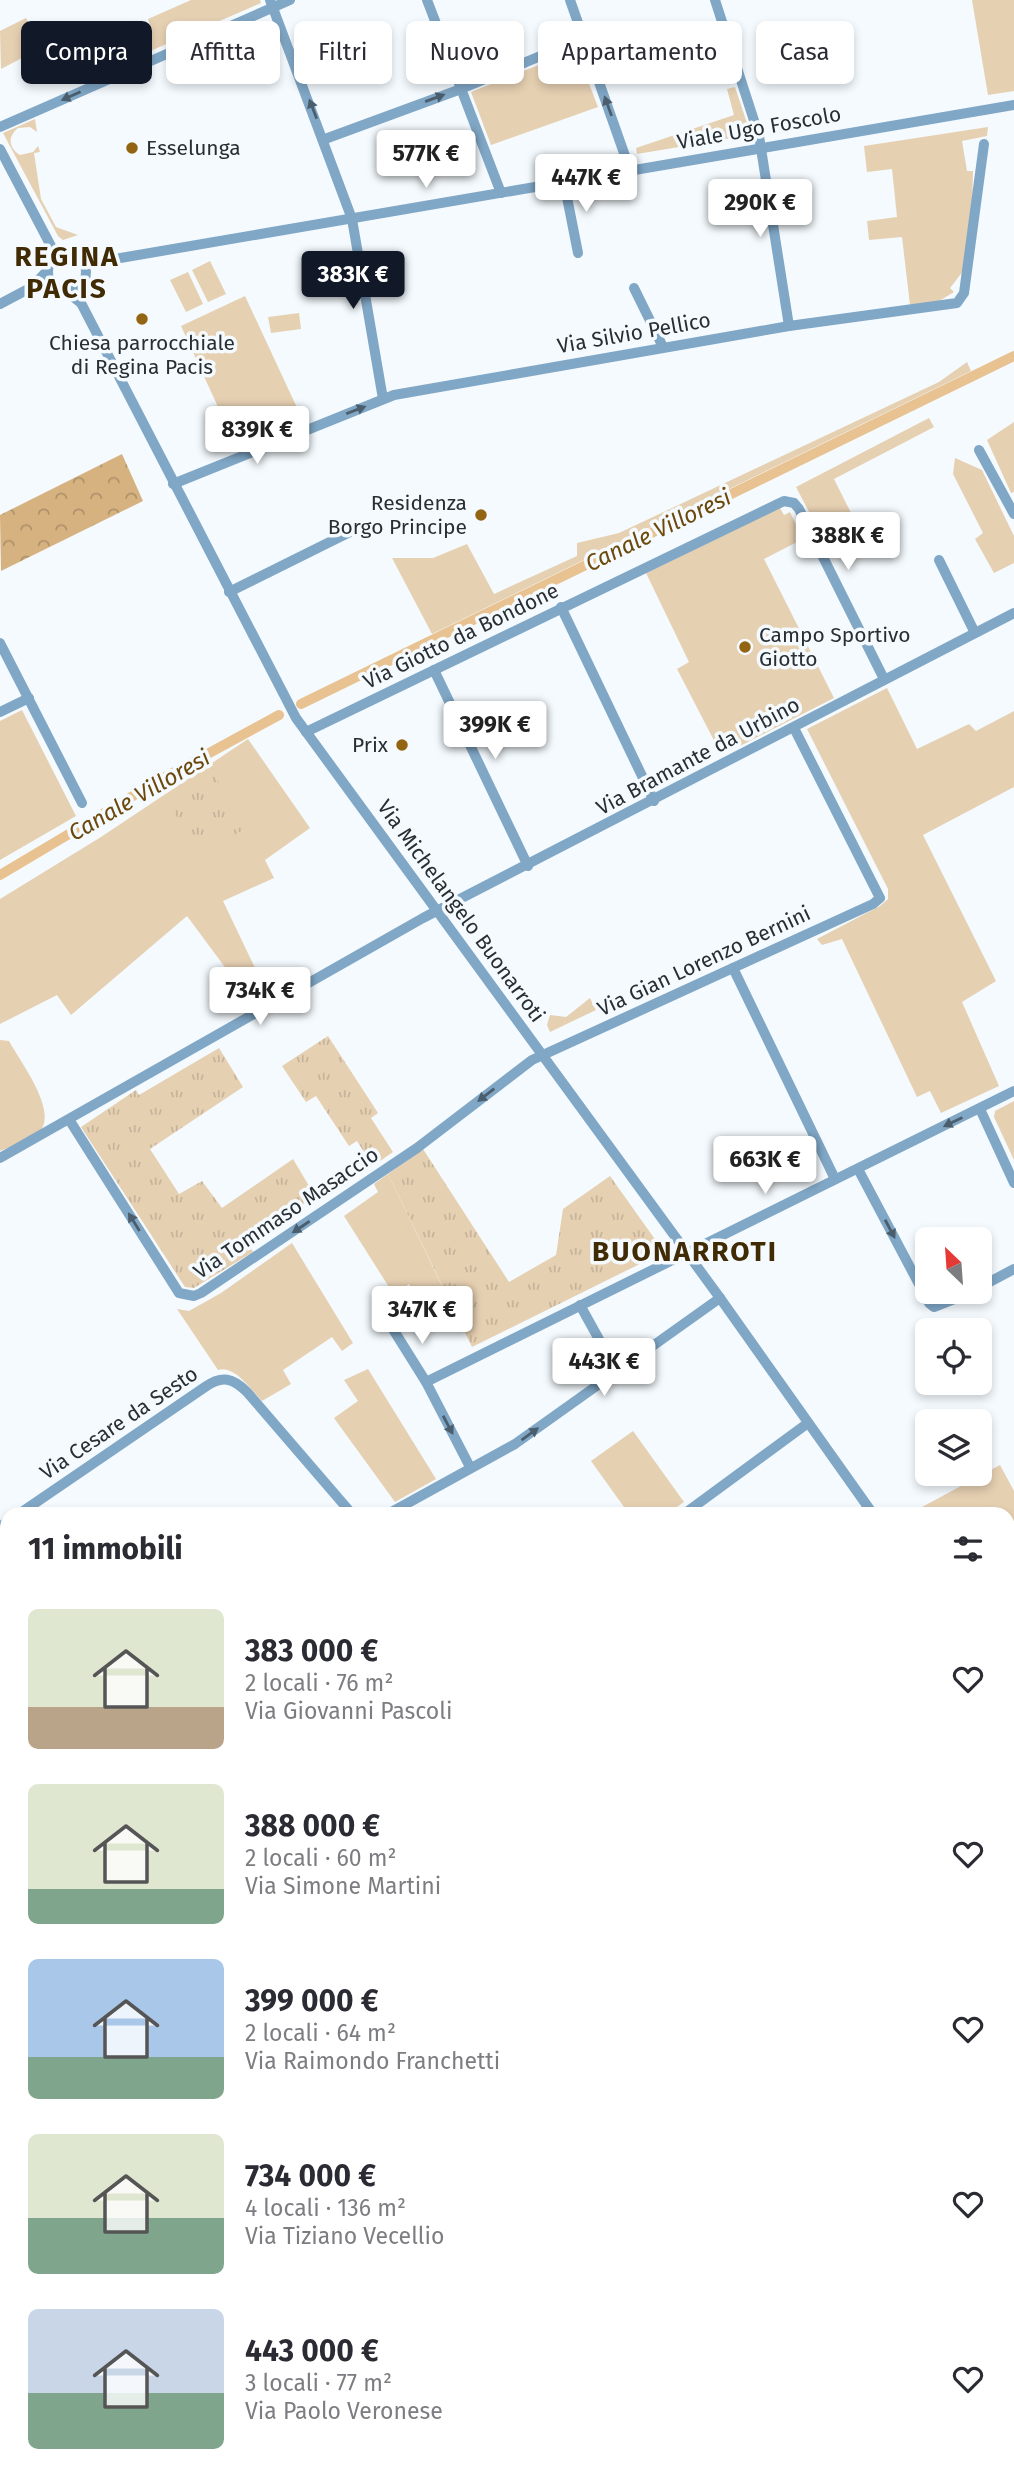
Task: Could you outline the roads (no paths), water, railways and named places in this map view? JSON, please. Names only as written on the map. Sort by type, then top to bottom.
[{"type":"street","points":[[0,127],[272,4],[290,0]]},
{"type":"street","points":[[427,0],[500,193]]},
{"type":"street","points":[[570,0],[577,21]]},
{"type":"street","points":[[715,0],[761,147],[789,326]]},
{"type":"street","points":[[272,4],[325,139],[352,219],[383,399]]},
{"type":"street","points":[[325,139],[461,89],[538,57]]},
{"type":"street","points":[[599,84],[630,170]]},
{"type":"street","name":"Viale Ugo Foscolo","points":[[80,258],[97,262],[1014,105]]},
{"type":"street","name":"Via Silvio Pellico","points":[[173,484],[383,399],[663,347],[953,303],[961,299],[984,144]]},
{"type":"street","points":[[0,149],[51,246],[49,266],[53,286]]},
{"type":"street","points":[[564,182],[578,253]]},
{"type":"street","points":[[51,246],[80,258],[86,273]]},
{"type":"street","points":[[0,304],[32,287],[63,252]]},
{"type":"street","points":[[32,287],[53,286],[66,291],[81,284],[86,273],[97,262]]},
{"type":"street","name":"Via Michelangelo Buonarroti","points":[[81,284],[81,303]]},
{"type":"street","points":[[634,288],[663,347]]},
{"type":"street","name":"Via Michelangelo Buonarroti","points":[[66,291],[81,303],[291,710],[870,1507]]},
{"type":"street","points":[[979,450],[1014,514]]},
{"type":"street","name":"Via Giotto da Bondone","points":[[306,732],[784,502],[794,503],[799,509],[884,679]]},
{"type":"street","points":[[229,592],[364,525]]},
{"type":"street","points":[[939,560],[974,631]]},
{"type":"street","points":[[561,607],[654,801]]},
{"type":"street","name":"Via Bramante da Urbino","points":[[0,1158],[70,1121],[253,1012],[438,911],[794,728],[974,631],[1014,613]]},
{"type":"street","points":[[0,643],[82,803]]},
{"type":"street","points":[[434,670],[528,866]]},
{"type":"street","points":[[0,712],[29,698]]},
{"type":"street","name":"Via Gian Lorenzo Bernini","points":[[542,1056],[873,904],[880,898],[794,728]]},
{"type":"street","points":[[733,968],[835,1179]]},
{"type":"street","name":"Via Tommaso Masaccio","points":[[70,1121],[179,1293],[194,1296],[417,1148],[532,1060],[542,1056]]},
{"type":"street","points":[[426,1382],[1014,1091]]},
{"type":"street","points":[[980,1109],[1014,1183]]},
{"type":"street","points":[[858,1169],[915,1272]]},
{"type":"street","points":[[992,1281],[1014,1269]]},
{"type":"street","points":[[400,1507],[514,1444],[720,1298]]},
{"type":"street","points":[[580,1305],[616,1370]]},
{"type":"street","points":[[391,1326],[426,1382],[470,1467]]},
{"type":"street","name":"Via Cesare da Sesto","points":[[29,1507],[205,1387],[223,1379],[237,1382],[247,1392],[346,1507]]},
{"type":"street","points":[[694,1507],[808,1423]]},
{"type":"waterway","name":"Canale Villoresi","points":[[301,704],[1014,356]]},
{"type":"waterway","name":"Canale Villoresi","points":[[0,875],[158,781],[279,715]]},
{"type":"place","name":"Esselunga","points":[[132,148]]},
{"type":"place","name":"Chiesa parrocchiale di Regina Pacis","points":[[142,319]]},
{"type":"place","name":"Residenza Borgo Principe","points":[[481,515]]},
{"type":"place","name":"Campo Sportivo Giotto","points":[[745,647]]},
{"type":"place","name":"Prix","points":[[402,745]]},
{"type":"district","name":"REGINA PACIS","points":[[67,272]]},
{"type":"district","name":"BUONARROTI","points":[[685,1251]]}]
